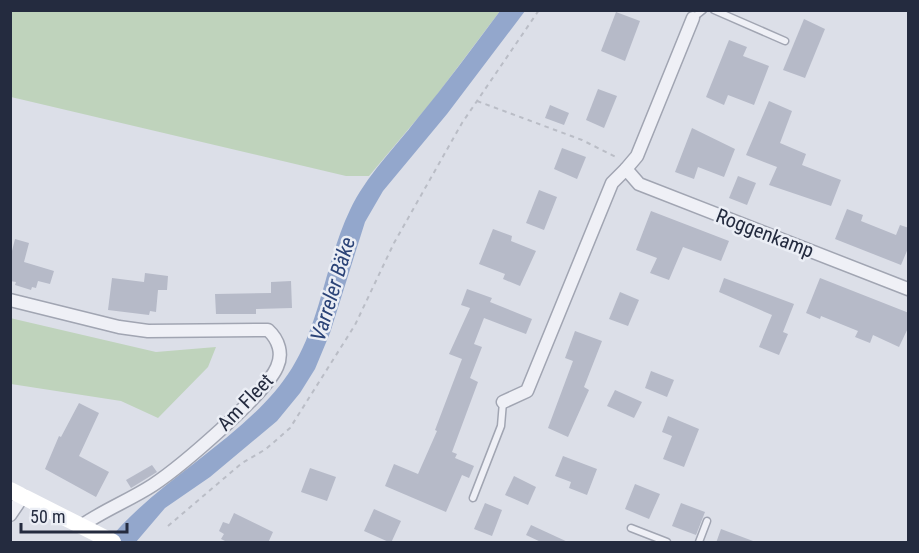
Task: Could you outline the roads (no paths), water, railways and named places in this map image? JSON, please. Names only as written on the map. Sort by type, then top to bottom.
[{"type":"main road","points":[[17,493],[110,541]]},
{"type":"street","points":[[503,402],[527,391],[612,183],[637,156],[698,14]]},
{"type":"street","name":"Roggenkamp","points":[[626,169],[639,184],[909,289]]},
{"type":"street","name":"Am Fleet","points":[[10,300],[129,328],[177,332],[268,330],[277,337],[280,351],[278,366],[269,381],[245,407],[154,484],[81,526]]},
{"type":"street","points":[[10,515],[17,493]]},
{"type":"lane","points":[[714,10],[785,41]]},
{"type":"lane","points":[[473,498],[501,426],[503,402]]},
{"type":"lane","points":[[699,543],[707,521]]},
{"type":"lane","points":[[631,528],[667,543]]},
{"type":"water","name":"Varreler Bäke","points":[[500,11],[525,11],[447,114],[383,191],[365,222],[330,333],[315,369],[300,393],[277,421],[210,477],[165,508],[136,542],[107,542],[152,497],[253,415],[292,368],[310,331],[335,249],[350,210],[372,174]]}]
